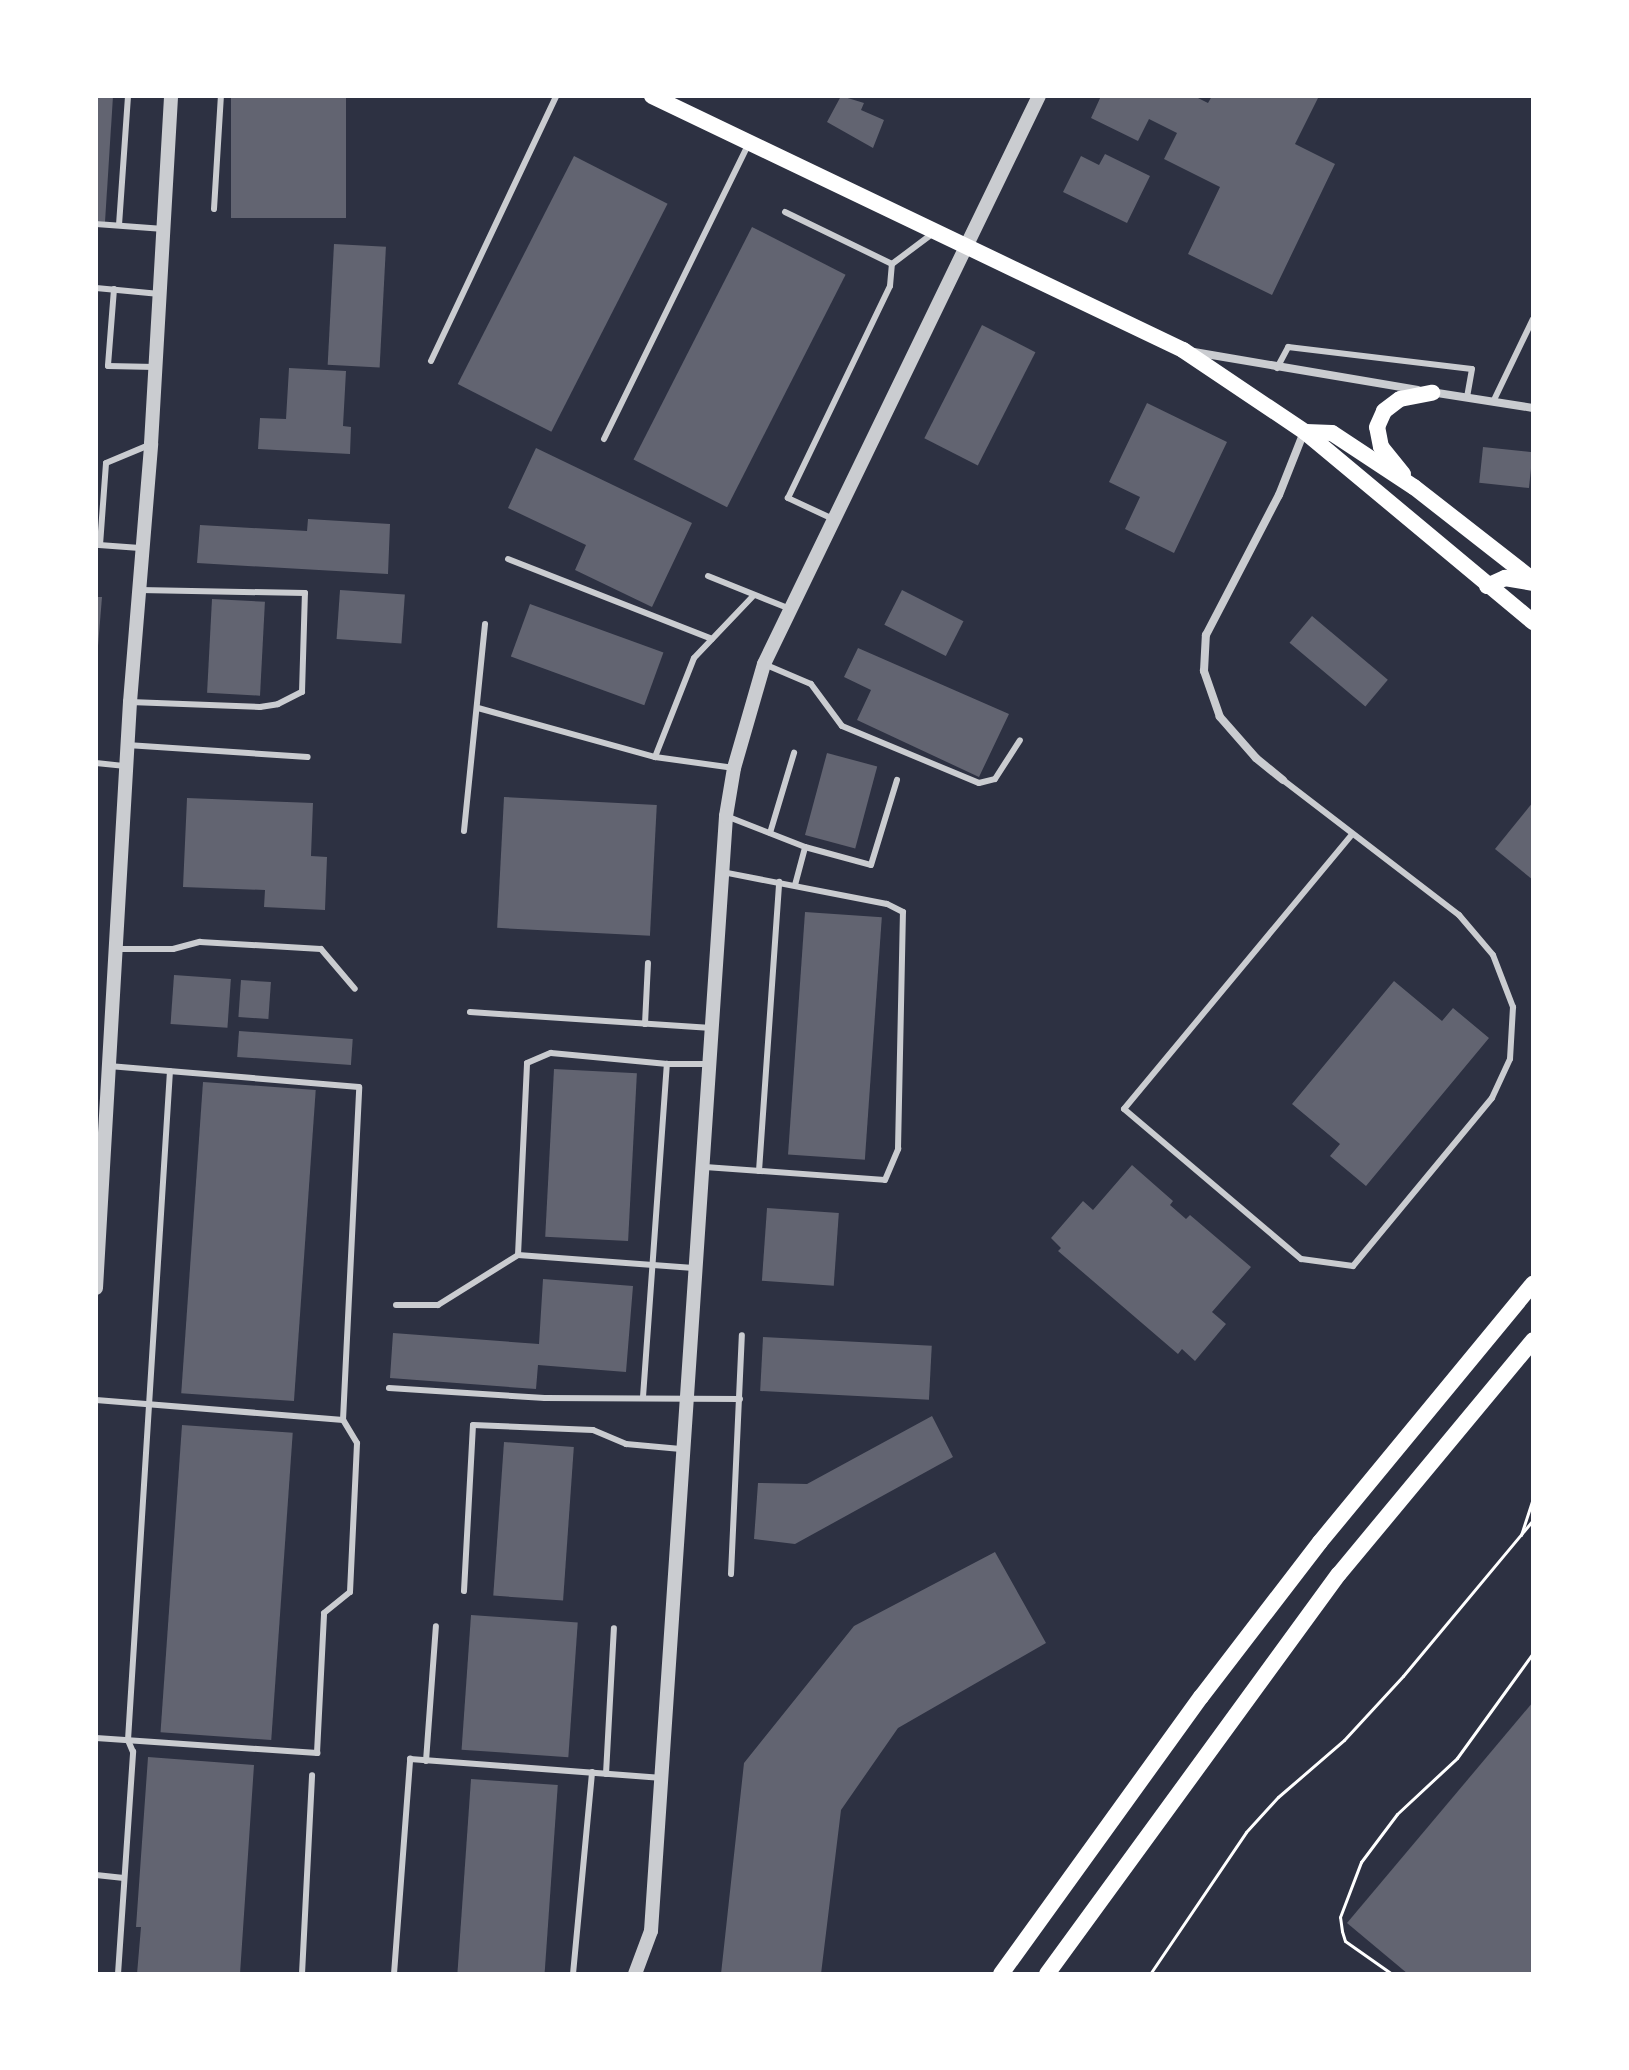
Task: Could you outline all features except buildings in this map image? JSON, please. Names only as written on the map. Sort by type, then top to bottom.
[{"type":"main road","points":[[652,96],[1183,350],[1305,432],[1533,622]]},
{"type":"main road","points":[[1414,487],[1381,447],[1377,427],[1384,411],[1400,399],[1432,393]]},
{"type":"main road","points":[[1305,432],[1332,433],[1414,487],[1533,581]]},
{"type":"main road","points":[[1487,586],[1505,578],[1533,581]]},
{"type":"main road","points":[[1001,1974],[1201,1697],[1301,1566],[1533,1284]]},
{"type":"main road","points":[[1047,1974],[1339,1574],[1533,1340]]},
{"type":"street","points":[[96,1288],[127,745],[144,548],[171,96]]},
{"type":"street","points":[[635,1974],[651,1931],[708,1064],[726,816],[734,768],[764,664],[964,245],[1039,96]]},
{"type":"street","points":[[1183,350],[1533,408]]},
{"type":"street","points":[[1283,780],[1256,758],[1220,717],[1204,671],[1206,635],[1279,495],[1305,432]]},
{"type":"lane","points":[[119,225],[128,96]]},
{"type":"lane","points":[[214,209],[221,96]]},
{"type":"lane","points":[[431,361],[556,96]]},
{"type":"lane","points":[[604,439],[749,143]]},
{"type":"lane","points":[[785,212],[892,264]]},
{"type":"lane","points":[[96,224],[164,229]]},
{"type":"lane","points":[[833,519],[788,498],[890,286],[892,264],[935,231]]},
{"type":"lane","points":[[96,288],[160,294]]},
{"type":"lane","points":[[114,289],[108,366],[156,367]]},
{"type":"lane","points":[[1493,402],[1533,319]]},
{"type":"lane","points":[[1277,368],[1288,347],[1472,369],[1467,398]]},
{"type":"lane","points":[[144,548],[98,545],[106,463],[151,444]]},
{"type":"lane","points":[[508,559],[712,639]]},
{"type":"lane","points":[[708,576],[790,609]]},
{"type":"lane","points":[[130,702],[260,707],[278,704],[302,692],[305,593],[211,588],[139,590]]},
{"type":"lane","points":[[655,757],[694,658],[753,596]]},
{"type":"lane","points":[[464,831],[485,624]]},
{"type":"lane","points":[[764,664],[811,684],[842,726],[979,783],[995,779],[1020,740]]},
{"type":"lane","points":[[478,708],[655,757],[734,768]]},
{"type":"lane","points":[[127,745],[308,757]]},
{"type":"lane","points":[[770,833],[794,753]]},
{"type":"lane","points":[[96,763],[126,766]]},
{"type":"lane","points":[[726,816],[805,847],[871,865],[897,780]]},
{"type":"lane","points":[[1283,780],[1459,915],[1493,955],[1513,1007],[1510,1059],[1492,1098],[1353,1266],[1301,1259],[1124,1109],[1352,834]]},
{"type":"lane","points":[[795,885],[805,847]]},
{"type":"lane","points":[[701,1167],[885,1180],[898,1149],[903,912],[887,904],[723,872]]},
{"type":"lane","points":[[759,1171],[779,882]]},
{"type":"lane","points":[[116,949],[173,949],[200,942],[321,949],[355,989]]},
{"type":"lane","points":[[645,1024],[648,963]]},
{"type":"lane","points":[[470,1012],[711,1028]]},
{"type":"lane","points":[[518,1255],[527,1063],[551,1053],[667,1064],[708,1064]]},
{"type":"lane","points":[[643,1397],[667,1064]]},
{"type":"lane","points":[[96,1738],[317,1753],[324,1613],[350,1592],[357,1443],[343,1420],[359,1087],[109,1066]]},
{"type":"lane","points":[[118,1974],[133,1752],[128,1740],[170,1071]]},
{"type":"lane","points":[[396,1305],[438,1305],[518,1255],[695,1268]]},
{"type":"lane","points":[[731,1574],[742,1335]]},
{"type":"lane","points":[[389,1388],[545,1398],[740,1399]]},
{"type":"lane","points":[[96,1400],[343,1420]]},
{"type":"lane","points":[[464,1591],[473,1425],[593,1430],[626,1444],[685,1449]]},
{"type":"lane","points":[[426,1761],[436,1626]]},
{"type":"lane","points":[[606,1774],[614,1628]]},
{"type":"lane","points":[[394,1974],[410,1759],[663,1778]]},
{"type":"lane","points":[[573,1974],[592,1772]]},
{"type":"lane","points":[[302,1974],[312,1775]]},
{"type":"lane","points":[[96,1875],[124,1878]]},
{"type":"path","points":[[1521,1539],[1533,1497]]},
{"type":"path","points":[[1150,1974],[1246,1832],[1278,1797],[1344,1740],[1521,1539],[1533,1520]]},
{"type":"path","points":[[1392,1974],[1345,1941],[1342,1931],[1340,1917],[1361,1862],[1397,1814],[1457,1758],[1533,1653]]}]
